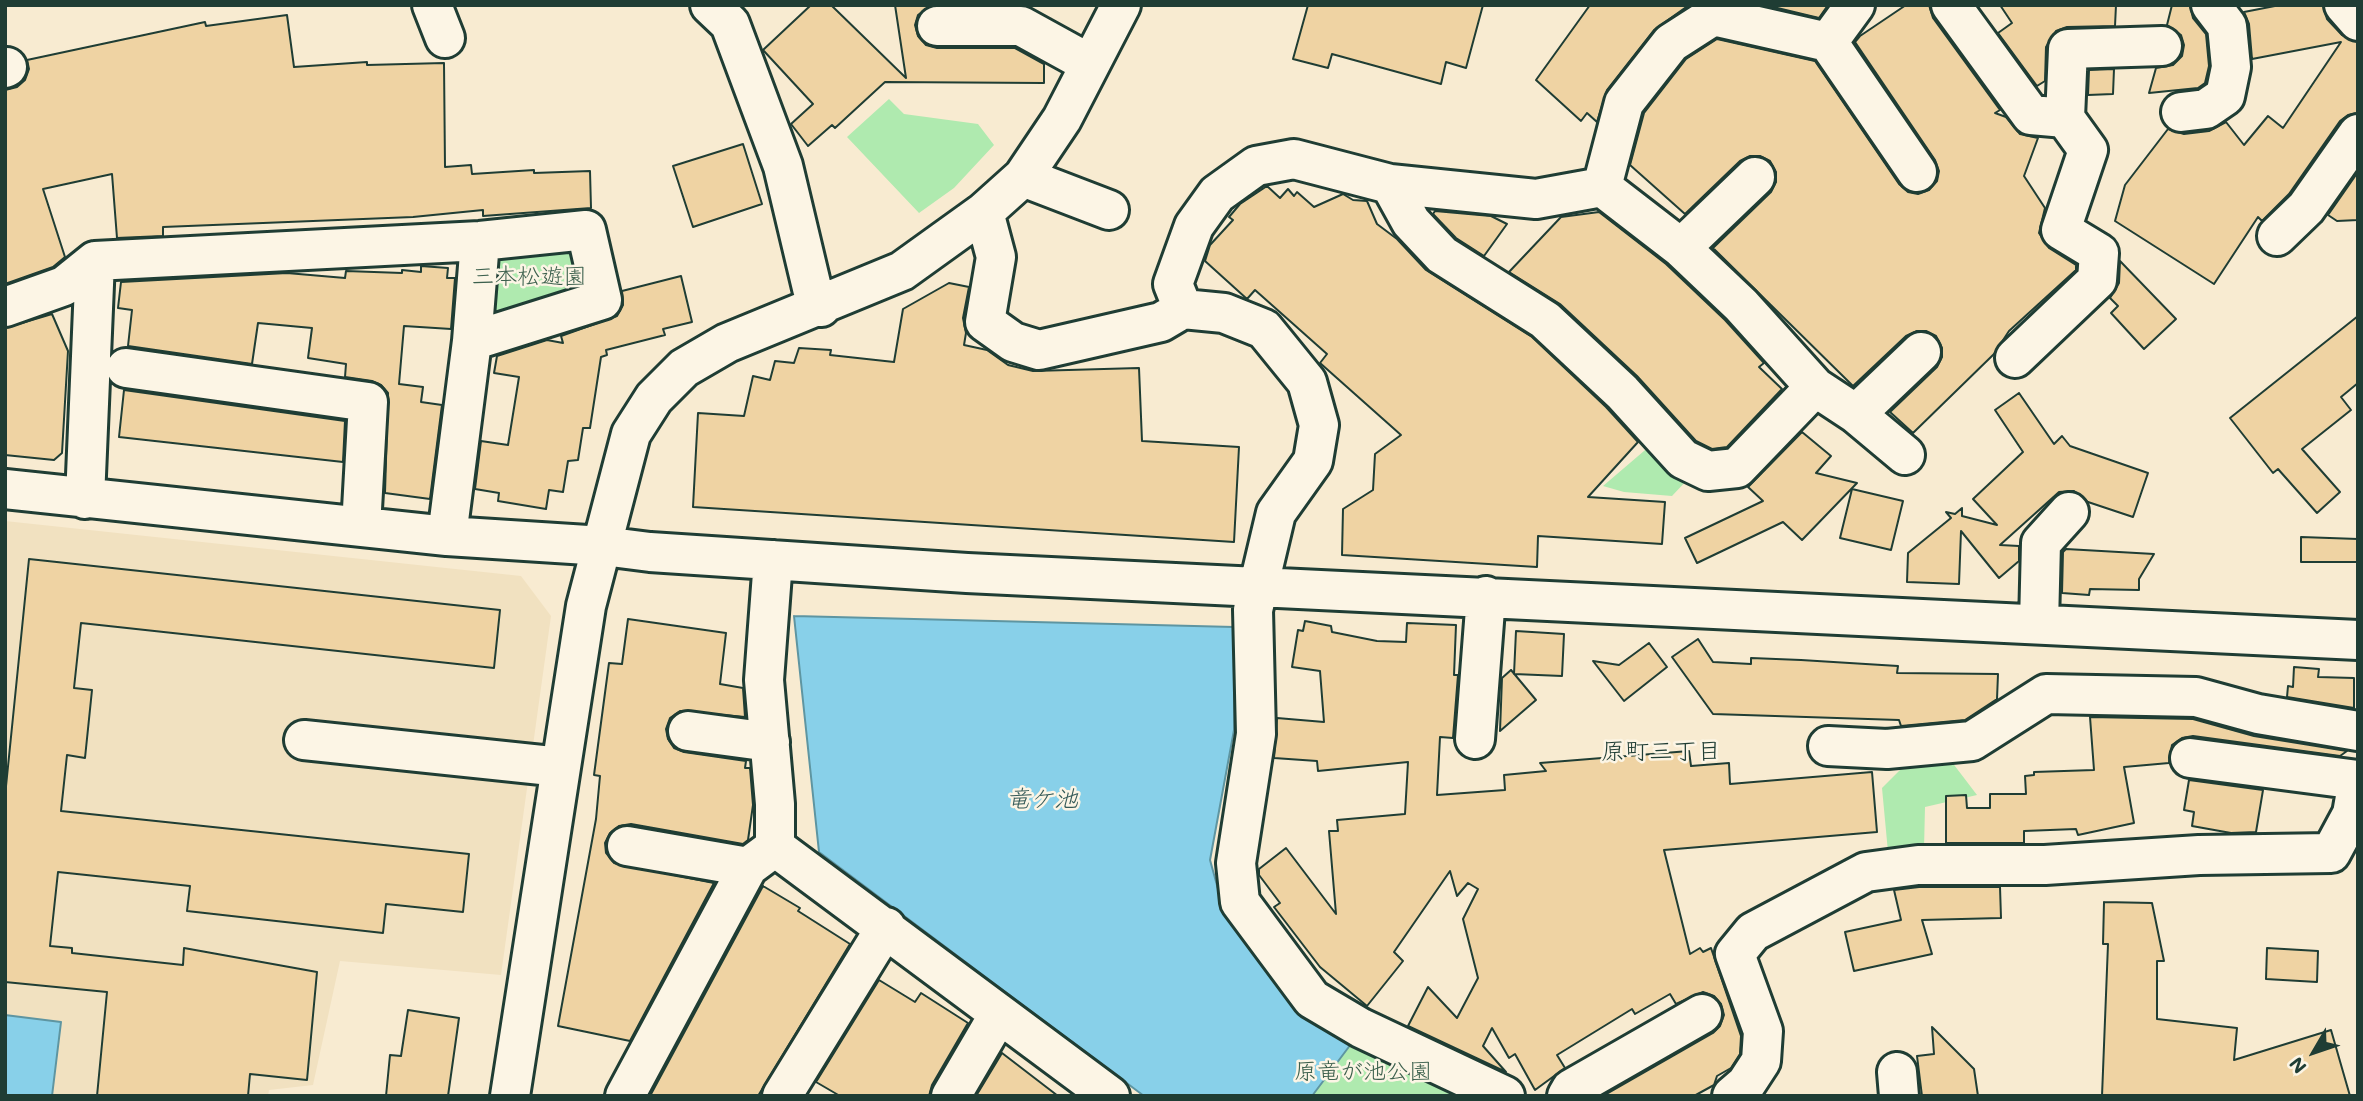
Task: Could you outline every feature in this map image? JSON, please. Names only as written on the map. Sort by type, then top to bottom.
[{"type":"street","points":[[510,1096],[586,606],[631,434],[654,398],[684,368],[727,342],[821,307],[902,271],[984,212],[1023,177],[1062,118],[1121,5]]},
{"type":"street","points":[[1828,42],[1855,5]]},
{"type":"street","points":[[1951,5],[2031,115],[2065,118]]},
{"type":"street","points":[[2180,112],[2206,109],[2225,96],[2231,67],[2227,26],[2211,5]]},
{"type":"street","points":[[2344,5],[2358,21]]},
{"type":"street","points":[[728,11],[783,166],[812,288],[821,307]]},
{"type":"street","points":[[1602,187],[1624,103],[1671,43],[1713,16],[1828,42],[1917,172]]},
{"type":"street","points":[[937,26],[1021,26],[1090,64]]},
{"type":"street","points":[[2015,358],[2097,281],[2099,253],[2061,230],[2088,150],[2065,118],[2068,49],[2162,46]]},
{"type":"street","points":[[2277,236],[2306,208],[2358,134]]},
{"type":"street","points":[[1183,309],[1173,284],[1194,226],[1217,194],[1256,166],[1294,159],[1390,184],[1536,199],[1602,187],[1681,248],[1741,304],[1815,387],[1856,414],[1905,455]]},
{"type":"street","points":[[1023,177],[1109,210]]},
{"type":"street","points":[[1681,248],[1755,177]]},
{"type":"street","points":[[1390,184],[1411,222],[1442,255],[1545,320],[1622,392],[1683,459],[1708,471],[1737,468],[1815,387]]},
{"type":"street","points":[[984,212],[996,257],[985,323],[1013,342],[1039,350],[1161,322],[1183,309],[1224,313],[1264,329],[1307,382],[1319,425],[1313,461],[1276,513],[1253,610],[1256,734],[1236,863],[1240,902],[1312,999],[1361,1028],[1504,1096]]},
{"type":"street","points":[[5,307],[64,286],[95,261],[480,241],[586,230],[601,300],[472,341]]},
{"type":"street","points":[[447,536],[472,341],[480,241]]},
{"type":"street","points":[[85,499],[95,261]]},
{"type":"street","points":[[1856,414],[1921,352]]},
{"type":"street","points":[[126,369],[369,402],[361,527]]},
{"type":"street","points":[[5,489],[447,536],[773,560],[967,572],[2358,640]]},
{"type":"street","points":[[2039,624],[2040,543],[2072,509]]},
{"type":"street","points":[[625,1096],[762,857],[769,742],[764,680],[773,560]]},
{"type":"street","points":[[1475,739],[1486,596]]},
{"type":"street","points":[[1828,746],[1887,749],[1972,741],[2046,694],[2196,697],[2258,714],[2358,731]]},
{"type":"street","points":[[688,731],[769,742]]},
{"type":"street","points":[[304,740],[561,767]]},
{"type":"street","points":[[1732,1096],[1746,1084],[1761,1060],[1763,1031],[1735,954],[1753,932],[1866,872],[1918,865],[2045,865],[2199,855],[2331,853],[2352,814],[2358,780],[2190,758]]},
{"type":"street","points":[[627,846],[762,857],[886,927],[1110,1096]]},
{"type":"street","points":[[782,1096],[886,927]]},
{"type":"street","points":[[951,1096],[999,1014]]},
{"type":"street","points":[[1567,1096],[1630,1037],[1702,1014]]},
{"type":"shaded area","points":[[5,521],[521,576],[551,616],[501,975],[340,961],[313,1085],[269,1090],[268,1096],[5,1096]]},
{"type":"green space","points":[[889,99],[904,114],[978,124],[994,145],[954,188],[919,213],[847,137]]},
{"type":"green space","name":"三本松遊園","points":[[566,244],[579,252],[586,279],[578,294],[500,318],[491,309],[496,256]]},
{"type":"green space","points":[[1651,445],[1689,478],[1672,496],[1624,492],[1603,486]]},
{"type":"green space","points":[[1945,753],[1977,795],[1925,807],[1924,849],[1888,852],[1882,788],[1913,757]]},
{"type":"green space","name":"原竜が池公園","points":[[1354,1040],[1470,1096],[1312,1096]]},
{"type":"water","name":"竜ケ池","points":[[794,616],[1234,627],[1234,730],[1210,860],[1225,914],[1354,1040],[1312,1096],[1144,1096],[819,852]]},
{"type":"water","points":[[5,1015],[61,1022],[52,1096],[5,1096]]},
{"type":"building","points":[[811,5],[831,5],[906,78],[895,5],[932,5],[918,15],[915,25],[918,36],[926,45],[937,48],[1015,48],[1044,64],[1044,83],[885,82],[835,128],[832,125],[808,146],[791,124],[813,104],[763,50]]},
{"type":"building","points":[[1308,5],[1483,5],[1466,68],[1446,62],[1441,84],[1332,54],[1328,68],[1293,59]]},
{"type":"building","points":[[1590,5],[1689,5],[1654,30],[1607,90],[1597,122],[1587,113],[1581,121],[1536,80]]},
{"type":"building","points":[[1765,5],[1828,5],[1819,18]]},
{"type":"building","points":[[1906,5],[1929,5],[1933,18],[2000,110],[1995,113],[2006,117],[2020,134],[2038,138],[2024,176],[2045,208],[2039,233],[2049,248],[2076,265],[2076,270],[2009,331],[1994,354],[1913,433],[1890,412],[1937,367],[1942,357],[1942,348],[1936,336],[1926,331],[1917,331],[1906,336],[1853,386],[1713,248],[1771,192],[1776,182],[1776,172],[1770,161],[1760,156],[1750,156],[1740,161],[1685,214],[1630,165],[1644,113],[1686,59],[1717,39],[1815,61],[1899,184],[1908,192],[1918,194],[1929,190],[1937,181],[1939,171],[1935,160],[1855,42]]},
{"type":"building","points":[[2000,5],[2116,5],[2115,26],[2067,27],[2056,31],[2046,47],[2045,81],[2037,86],[1998,33],[2012,23]]},
{"type":"building","points":[[2172,5],[2190,5],[2193,18],[2206,34],[2209,66],[2205,83],[2198,88],[2149,93],[2156,68],[2173,65],[2182,56],[2184,45],[2181,35],[2167,25]]},
{"type":"building","points":[[2280,5],[2323,5],[2327,19],[2342,35],[2358,42],[2358,113],[2348,115],[2340,121],[2289,194],[2262,221],[2258,217],[2214,284],[2115,221],[2125,185],[2168,129],[2184,134],[2209,131],[2226,122],[2244,145],[2268,116],[2283,128],[2341,42],[2252,59],[2249,24],[2244,12]]},
{"type":"building","points":[[287,15],[294,67],[367,62],[367,65],[444,63],[445,167],[471,165],[472,174],[534,170],[534,173],[590,171],[591,208],[483,216],[483,210],[413,217],[163,227],[163,236],[117,238],[112,174],[43,189],[65,257],[53,267],[5,284],[5,90],[17,87],[25,80],[29,69],[27,60],[205,22],[206,26]]},
{"type":"building","points":[[2114,69],[2113,94],[2088,95],[2089,70]]},
{"type":"building","points":[[743,144],[762,204],[693,227],[673,166]]},
{"type":"building","points":[[2358,172],[2358,220],[2337,221],[2328,215]]},
{"type":"building","points":[[1267,186],[1280,198],[1288,189],[1294,196],[1297,192],[1314,207],[1343,194],[1353,200],[1367,201],[1377,224],[1397,239],[1426,270],[1532,337],[1606,407],[1638,442],[1588,497],[1665,502],[1662,544],[1538,536],[1537,567],[1342,555],[1343,509],[1373,490],[1375,454],[1401,435],[1320,363],[1327,354],[1255,290],[1247,299],[1205,261],[1210,245],[1233,220],[1229,217],[1240,204]]},
{"type":"building","points":[[1435,211],[1491,216],[1507,224],[1484,256],[1456,238],[1433,214]]},
{"type":"building","points":[[1599,212],[1666,264],[1725,320],[1764,363],[1759,367],[1782,389],[1727,447],[1712,449],[1696,441],[1637,376],[1560,304],[1509,272],[1561,217]]},
{"type":"building","points":[[2120,261],[2176,319],[2144,349],[2111,313],[2118,306],[2110,298],[2119,283]]},
{"type":"building","points":[[421,266],[448,268],[447,278],[455,278],[451,329],[404,326],[399,384],[423,387],[421,402],[442,405],[430,499],[385,493],[388,393],[381,385],[372,381],[345,377],[346,364],[308,358],[312,328],[258,323],[252,364],[128,346],[132,310],[118,308],[121,282],[287,273],[345,278],[346,271],[421,272]]},
{"type":"building","points":[[681,276],[692,322],[663,329],[665,335],[606,350],[607,355],[601,357],[590,428],[583,428],[578,460],[568,461],[563,492],[549,490],[546,509],[498,501],[499,493],[475,489],[481,441],[508,445],[519,377],[494,373],[497,356],[547,340],[563,343],[561,336],[617,316],[623,305],[622,291]]},
{"type":"building","points":[[949,283],[969,287],[963,318],[966,333],[964,345],[987,350],[1008,365],[1033,371],[1139,368],[1142,441],[1239,447],[1234,542],[693,507],[698,413],[744,416],[753,376],[770,380],[775,361],[794,363],[799,348],[831,350],[830,355],[894,362],[903,309]]},
{"type":"building","points":[[52,314],[68,351],[62,453],[54,460],[5,455],[5,328]]},
{"type":"building","points":[[2358,316],[2358,383],[2341,397],[2351,410],[2302,449],[2340,492],[2317,513],[2278,469],[2273,473],[2230,418]]},
{"type":"building","points":[[124,390],[345,421],[343,462],[119,437]]},
{"type":"building","points":[[2019,393],[2054,444],[2062,436],[2070,446],[2148,473],[2133,517],[2088,502],[2074,491],[2059,492],[2000,545],[2019,546],[2019,561],[1999,578],[1961,531],[1959,584],[1907,582],[1908,553],[1951,518],[1946,512],[1955,514],[1962,508],[1962,516],[1997,525],[1973,499],[2023,452],[1995,410]]},
{"type":"building","points":[[1802,432],[1831,456],[1816,473],[1857,483],[1802,540],[1783,522],[1697,563],[1685,538],[1763,501],[1748,487]]},
{"type":"building","points":[[1852,489],[1903,501],[1891,550],[1840,538]]},
{"type":"building","points":[[2301,537],[2358,539],[2358,562],[2301,562]]},
{"type":"building","points":[[2066,549],[2154,554],[2139,579],[2139,590],[2090,589],[2089,595],[2062,593],[2063,552]]},
{"type":"building","points":[[29,559],[500,610],[494,668],[81,623],[74,688],[92,690],[85,758],[67,755],[61,811],[469,854],[463,912],[386,904],[383,933],[187,911],[190,886],[58,872],[50,946],[72,948],[72,953],[183,965],[184,948],[317,972],[307,1080],[250,1074],[248,1096],[97,1096],[107,992],[5,982],[5,796]]},
{"type":"building","points":[[628,619],[726,633],[720,684],[743,688],[745,717],[680,711],[670,718],[666,729],[674,748],[684,752],[746,761],[745,768],[750,768],[753,805],[748,840],[743,844],[631,824],[619,826],[610,833],[605,843],[606,853],[614,863],[714,883],[630,1041],[558,1026],[596,819],[600,776],[594,775],[609,663],[622,664]]},
{"type":"building","points":[[1305,621],[1331,626],[1332,632],[1377,641],[1406,642],[1407,623],[1456,625],[1454,675],[1458,675],[1453,738],[1440,737],[1437,795],[1505,790],[1504,775],[1546,771],[1540,763],[1689,751],[1691,766],[1729,763],[1730,784],[1872,772],[1877,832],[1664,850],[1690,954],[1700,948],[1703,952],[1711,948],[1741,1036],[1740,1054],[1731,1068],[1717,1076],[1714,1085],[1694,1096],[1603,1096],[1713,1033],[1720,1026],[1724,1015],[1721,1004],[1714,996],[1703,992],[1676,1004],[1670,994],[1635,1014],[1632,1009],[1557,1055],[1565,1068],[1535,1090],[1515,1054],[1509,1058],[1492,1028],[1483,1046],[1506,1072],[1408,1026],[1428,987],[1457,1018],[1478,978],[1463,919],[1478,889],[1468,883],[1457,896],[1450,871],[1394,952],[1403,961],[1367,1006],[1320,967],[1274,907],[1280,903],[1259,875],[1259,869],[1286,848],[1336,914],[1329,831],[1338,831],[1337,820],[1405,814],[1408,762],[1318,771],[1317,761],[1274,758],[1277,718],[1324,722],[1320,671],[1292,667],[1298,630],[1303,631]]},
{"type":"building","points":[[1516,631],[1564,634],[1562,676],[1514,674]]},
{"type":"building","points":[[1698,639],[1713,662],[1751,664],[1751,658],[1801,660],[1898,666],[1897,673],[1998,674],[1997,699],[1965,720],[1901,726],[1899,720],[1713,714],[1672,657]]},
{"type":"building","points":[[1649,643],[1667,667],[1624,701],[1593,661],[1619,665]]},
{"type":"building","points":[[2294,667],[2319,669],[2318,677],[2354,678],[2354,708],[2287,697],[2288,686],[2293,687]]},
{"type":"building","points":[[1511,670],[1536,700],[1500,731],[1502,678]]},
{"type":"building","points":[[2090,717],[2193,719],[2254,736],[2347,751],[2340,756],[2193,736],[2182,738],[2172,745],[2169,763],[2124,767],[2134,823],[2078,835],[2076,829],[2024,831],[2024,843],[1946,843],[1946,796],[1966,795],[1967,808],[1990,808],[1990,794],[2026,794],[2025,776],[2034,775],[2034,772],[2094,770]]},
{"type":"building","points":[[2189,780],[2263,790],[2256,832],[2231,833],[2192,826],[2194,812],[2184,810]]},
{"type":"building","points":[[763,886],[800,908],[798,911],[850,944],[758,1096],[650,1096]]},
{"type":"building","points":[[1919,887],[2000,887],[2001,918],[1922,920],[1932,954],[1854,971],[1845,932],[1901,920],[1894,890]]},
{"type":"building","points":[[2104,902],[2152,903],[2164,961],[2157,961],[2157,1019],[2237,1028],[2234,1060],[2331,1030],[2350,1096],[2102,1096],[2108,944],[2103,944]]},
{"type":"building","points":[[2267,948],[2318,951],[2317,982],[2266,979]]},
{"type":"building","points":[[879,980],[915,1002],[921,993],[968,1023],[932,1085],[929,1096],[840,1096],[816,1082]]},
{"type":"building","points":[[408,1010],[459,1018],[448,1096],[386,1096],[390,1055],[401,1056]]},
{"type":"building","points":[[1932,1027],[1974,1069],[1978,1096],[1922,1096],[1917,1056],[1934,1054]]},
{"type":"building","points":[[1002,1053],[1058,1096],[976,1096]]},
{"type":"district","name":"原町三丁目","points":[[1661,752]]}]
